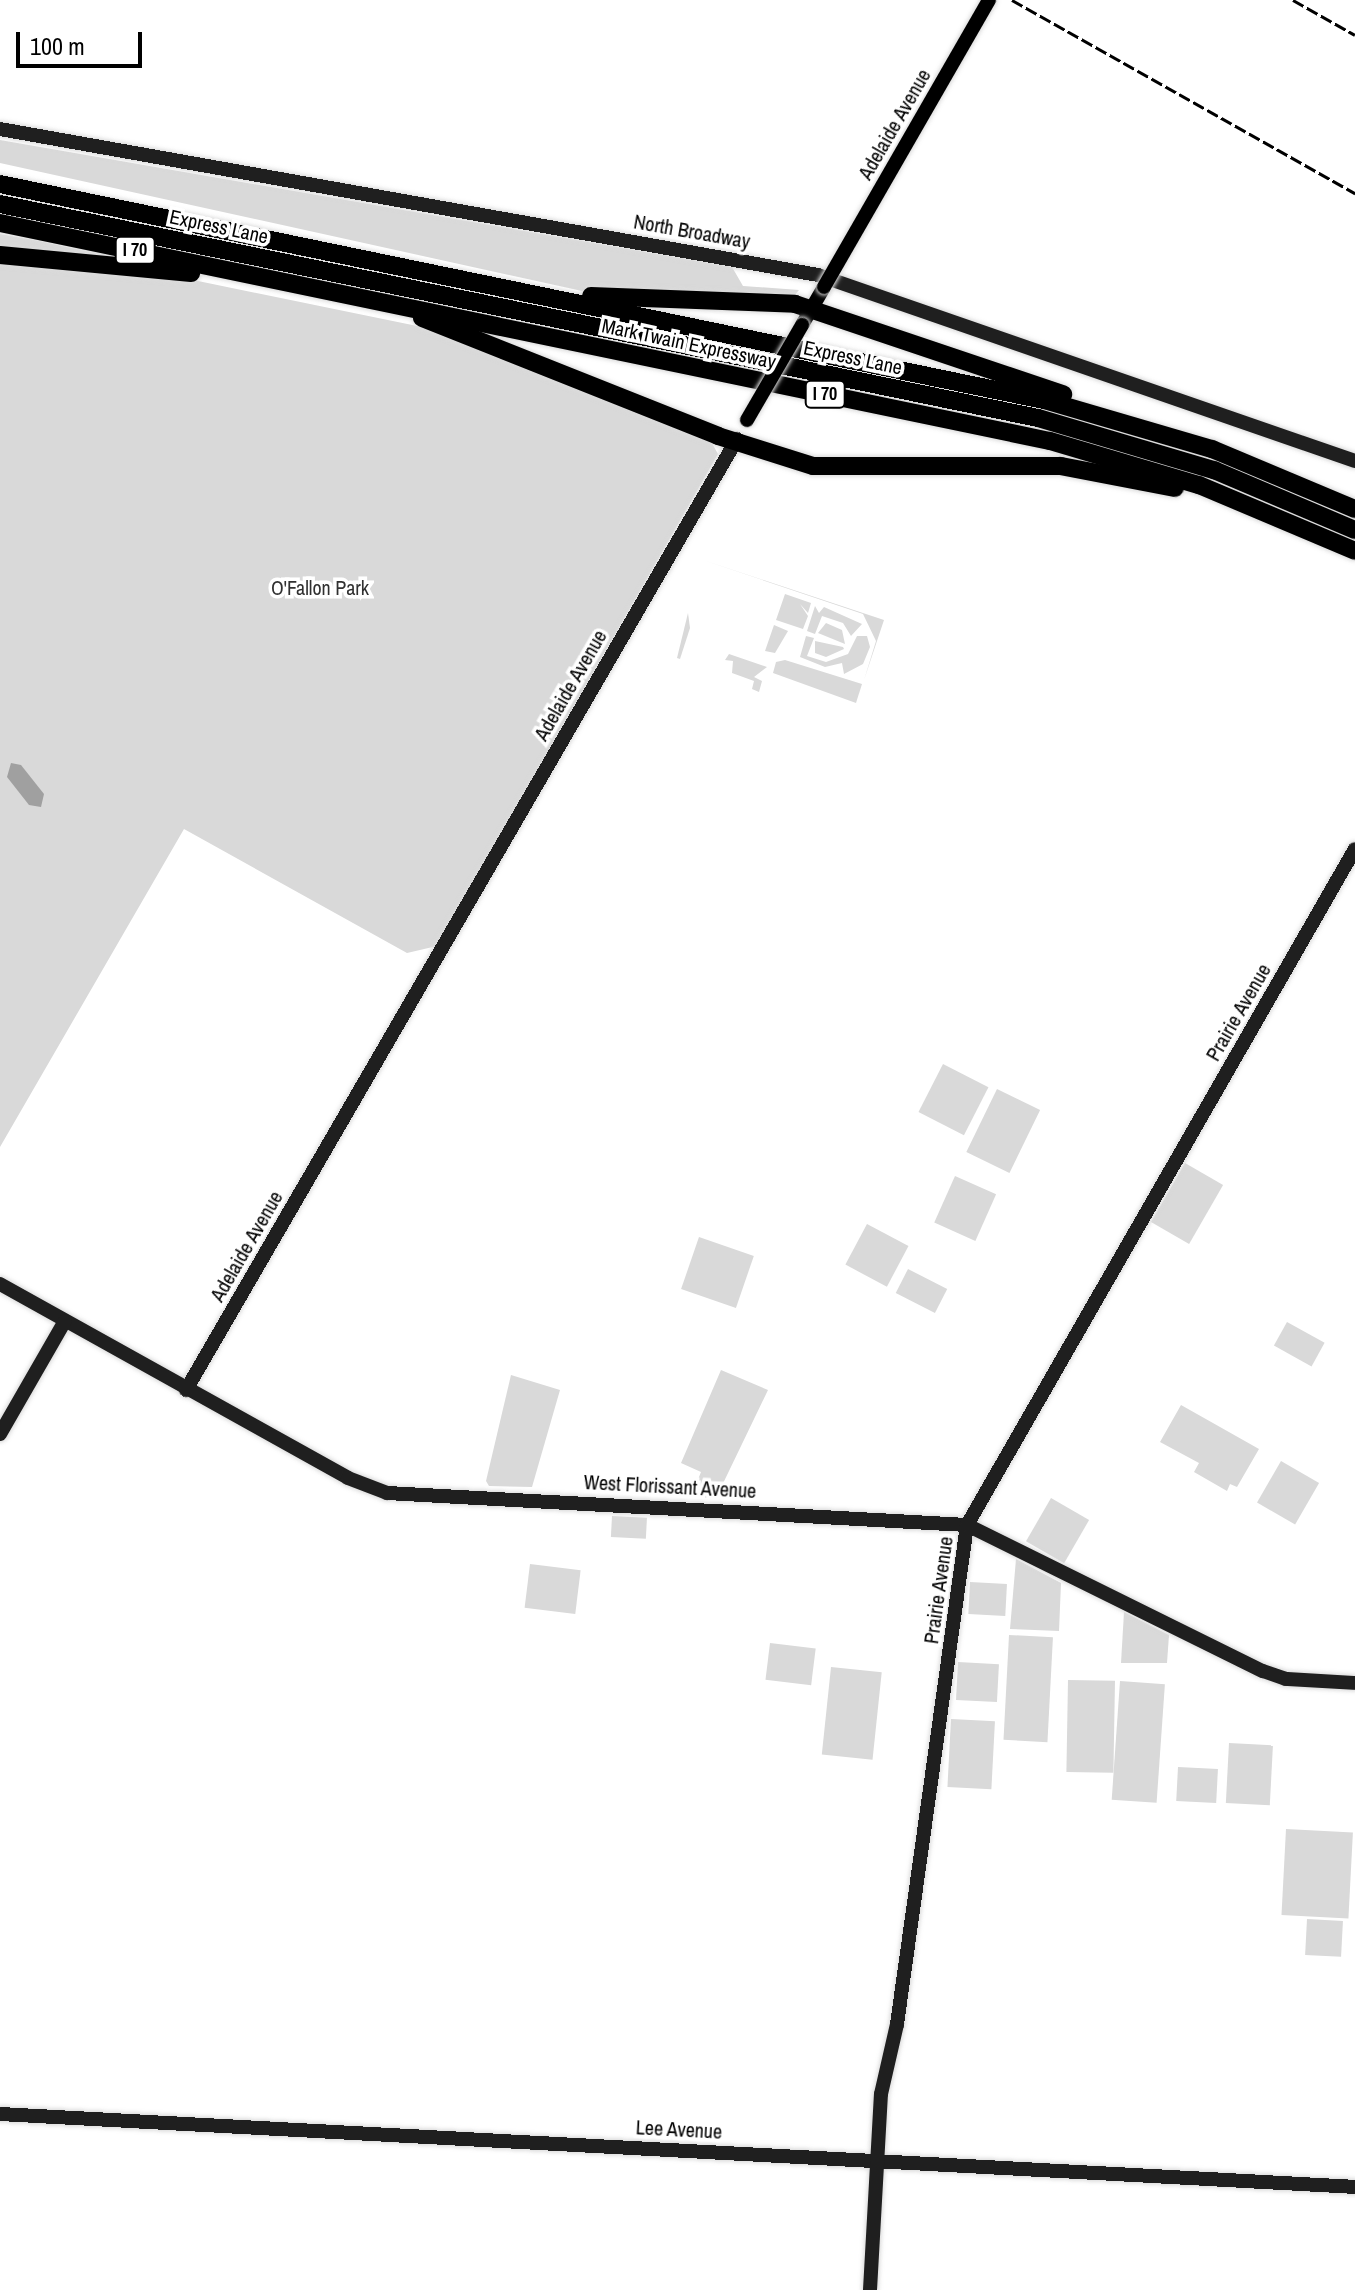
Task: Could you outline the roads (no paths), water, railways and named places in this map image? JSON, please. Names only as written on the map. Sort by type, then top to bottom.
[{"type":"highway","points":[[0,177],[35,190]]},
{"type":"highway","name":"Mark Twain Expressway","points":[[0,184],[521,291],[1120,420],[1237,459],[1355,509]]},
{"type":"highway","name":"Express Lane","points":[[0,204],[1038,418],[1214,470],[1355,530]]},
{"type":"highway","name":"Mark Twain Expressway","points":[[0,223],[1050,441],[1140,465],[1256,506],[1355,551]]},
{"type":"highway","points":[[0,255],[270,278]]},
{"type":"highway","points":[[824,287],[842,317]]},
{"type":"highway","points":[[521,291],[842,317],[1120,420]]},
{"type":"highway","points":[[388,303],[718,436],[737,439],[813,466],[1061,466],[1256,506]]},
{"type":"main road","name":"Adelaide Avenue","points":[[186,1390],[989,0]]},
{"type":"main road","name":"North Broadway","points":[[0,129],[818,275],[1355,461]]},
{"type":"main road","name":"Prairie Avenue","points":[[870,2290],[881,2094],[897,2024],[967,1525],[1355,849]]},
{"type":"main road","name":"West Florissant Avenue","points":[[0,1284],[348,1478],[387,1493],[967,1525],[1263,1671],[1286,1679],[1355,1683]]},
{"type":"main road","points":[[0,1434],[65,1321]]},
{"type":"main road","name":"Lee Avenue","points":[[0,2114],[1355,2187]]},
{"type":"railway","points":[[1012,0],[1355,193]]},
{"type":"railway","points":[[1293,0],[1355,35]]},
{"type":"park label","name":"O'Fallon Park","points":[[320,587]]}]
